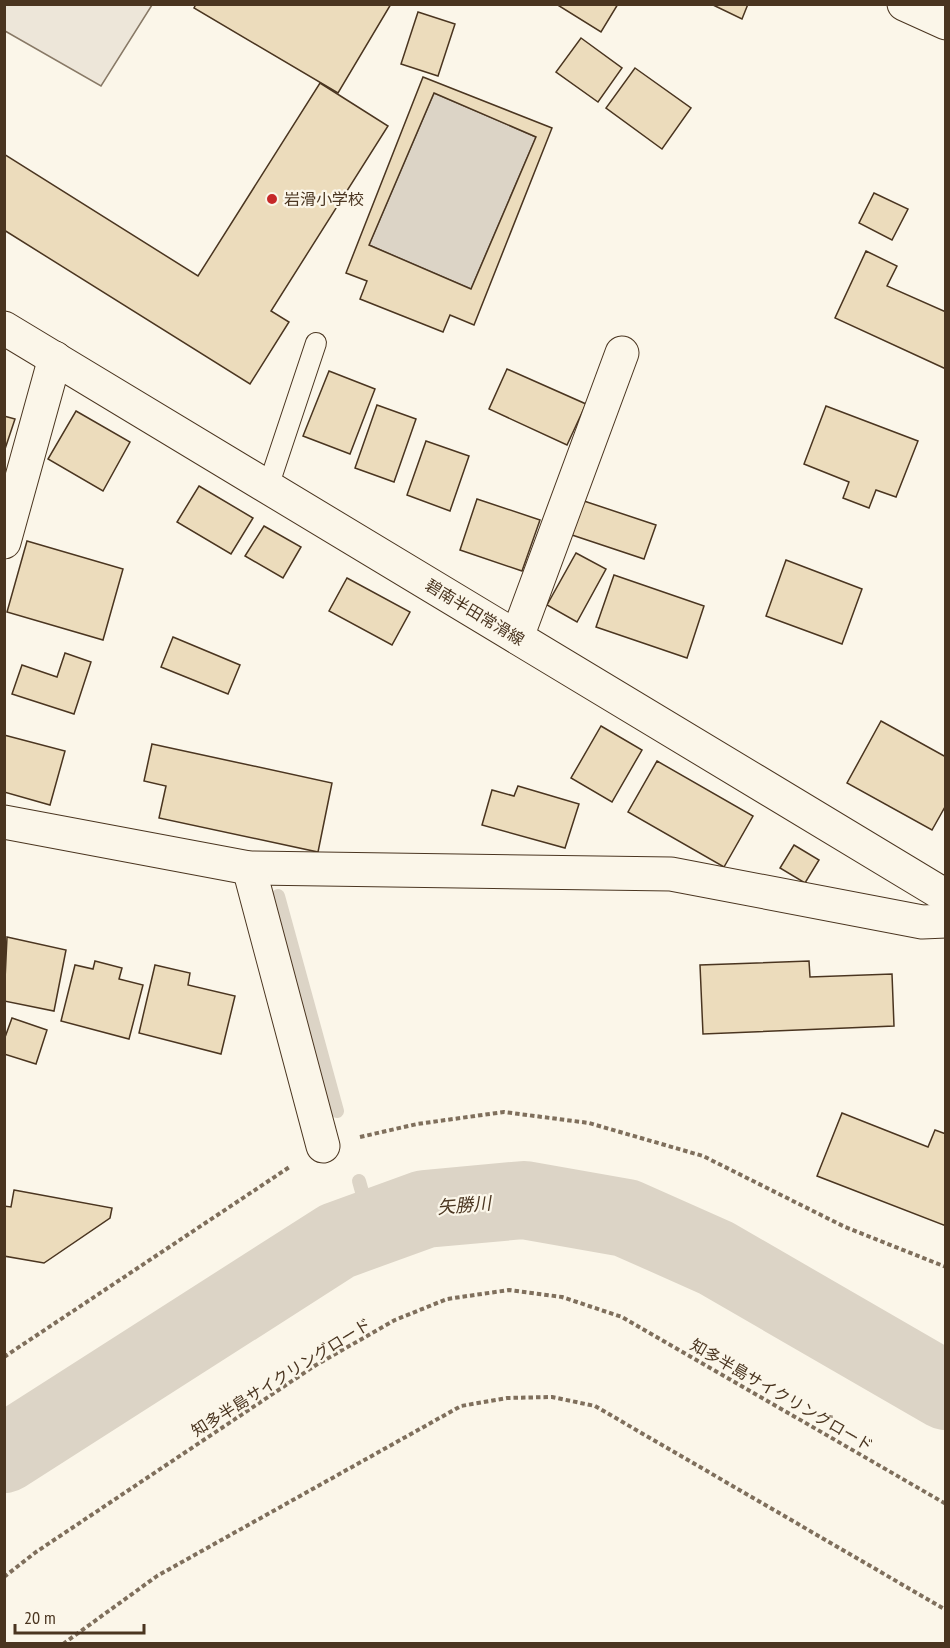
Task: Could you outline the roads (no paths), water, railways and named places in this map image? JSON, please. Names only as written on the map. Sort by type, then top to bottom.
[{"type":"street","points":[[904,4],[945,23]]},
{"type":"street","name":"碧南半田常滑線","points":[[4,328],[945,896]]},
{"type":"street","points":[[517,637],[622,353]]},
{"type":"street","points":[[4,542],[55,358]]},
{"type":"street","points":[[4,822],[249,868],[671,874],[922,922],[945,921]]},
{"type":"street","points":[[249,868],[323,1146]]},
{"type":"lane","points":[[268,487],[316,343]]},
{"type":"waterway","points":[[278,896],[337,1111]]},
{"type":"waterway","points":[[359,1181],[372,1228]]},
{"type":"waterway","name":"矢勝川","points":[[4,1454],[337,1241],[425,1209],[524,1200],[626,1218],[716,1258],[946,1391]]},
{"type":"place","name":"岩滑小学校","points":[[272,199]]}]
